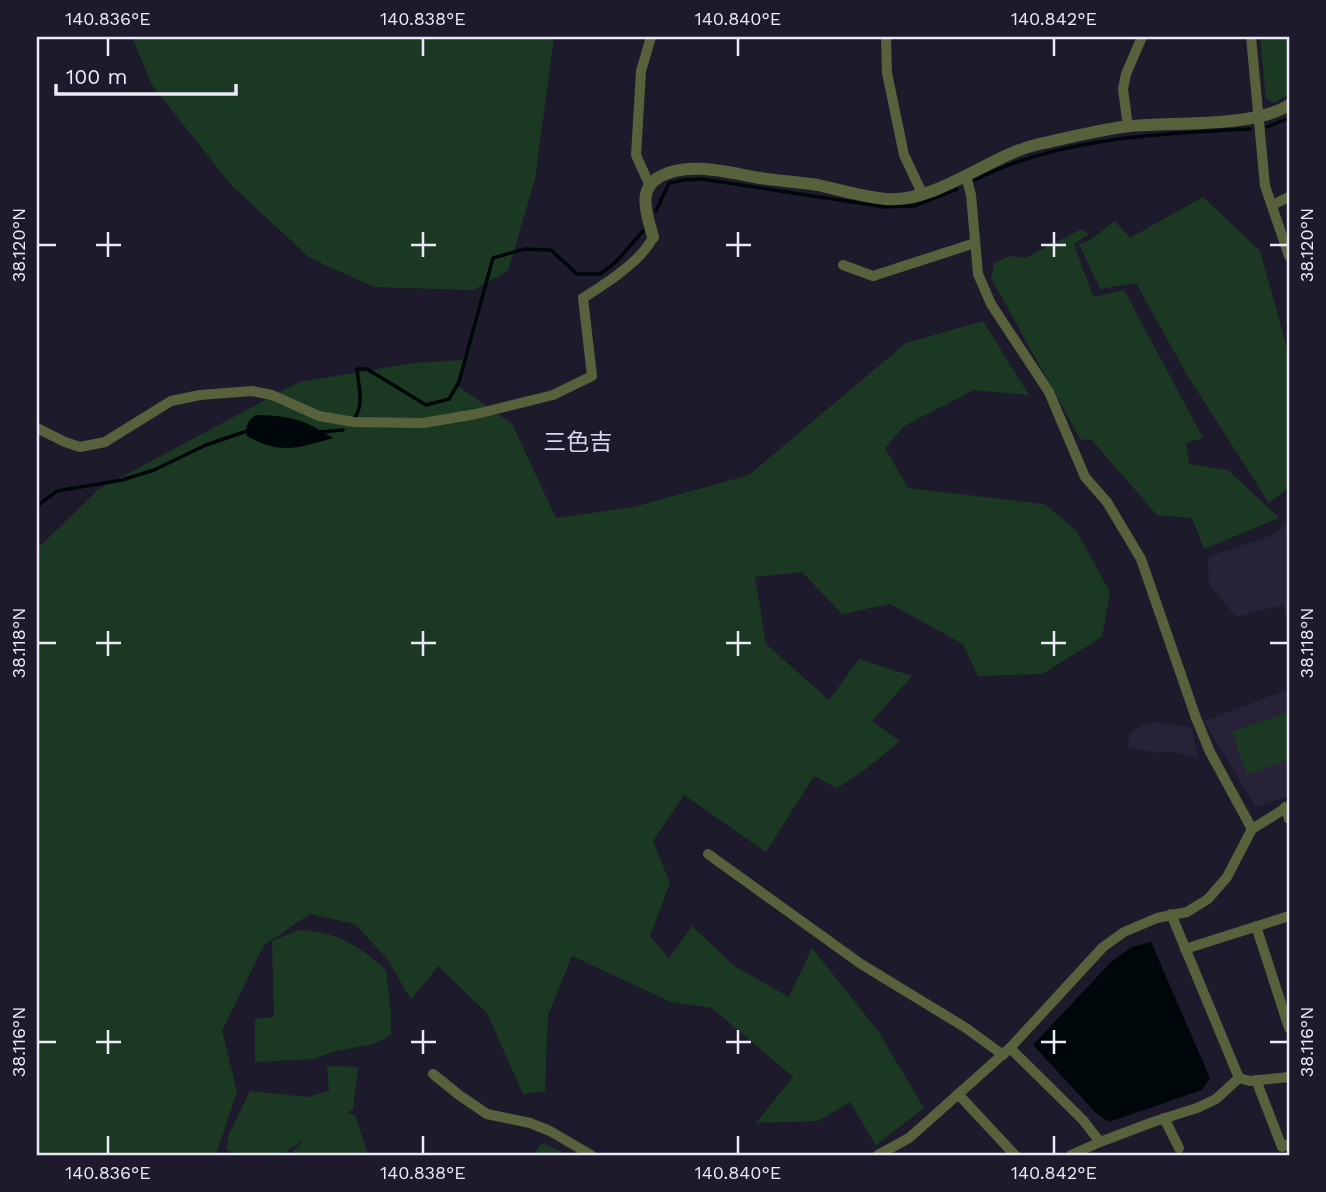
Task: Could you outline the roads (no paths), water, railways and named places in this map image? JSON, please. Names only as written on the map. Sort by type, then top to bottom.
[{"type":"street","points":[[649,184],[636,155],[641,71],[651,37]]},
{"type":"street","points":[[886,37],[887,73],[904,155],[923,195]]},
{"type":"street","points":[[1128,127],[1123,89],[1126,74],[1142,37]]},
{"type":"street","points":[[1251,37],[1265,186],[1289,256]]},
{"type":"street","points":[[37,428],[80,447],[106,442],[171,401],[201,395],[253,391],[272,395],[319,416],[354,422],[423,423],[476,414],[553,395],[592,376],[583,298],[648,248],[653,237],[645,193],[649,184],[662,175],[678,170],[701,170],[813,184],[886,199],[923,195],[999,158],[1035,145],[1128,127],[1257,118],[1280,111],[1289,105]]},
{"type":"street","points":[[966,176],[971,195],[978,274],[991,304],[1049,392],[1085,477],[1107,502],[1141,559],[1196,718],[1210,752],[1252,829]]},
{"type":"street","points":[[1272,205],[1289,197]]},
{"type":"street","points":[[843,265],[873,276],[975,243]]},
{"type":"street","points":[[878,1155],[909,1138],[1007,1051],[1103,947],[1124,932],[1171,914],[1187,912],[1208,899],[1227,877],[1252,829],[1287,807],[1289,819]]},
{"type":"street","points":[[708,854],[861,964],[1007,1051],[1083,1120],[1100,1142]]},
{"type":"street","points":[[1171,914],[1239,1078]]},
{"type":"street","points":[[1185,949],[1289,916]]},
{"type":"street","points":[[1256,926],[1289,1028]]},
{"type":"street","points":[[433,1074],[488,1114],[530,1123],[550,1131],[591,1155]]},
{"type":"street","points":[[1071,1155],[1164,1118],[1197,1108],[1216,1099],[1239,1078],[1256,1080],[1289,1077]]},
{"type":"street","points":[[1256,1080],[1282,1147],[1289,1144]]},
{"type":"street","points":[[958,1094],[1014,1155]]},
{"type":"street","points":[[1164,1118],[1179,1148]]},
{"type":"waterway","points":[[1267,127],[1289,118]]},
{"type":"waterway","points":[[975,180],[1007,166],[1075,146],[1145,136],[1250,129]]},
{"type":"waterway","points":[[656,211],[669,183],[684,180],[702,179],[885,207],[914,206],[957,189]]},
{"type":"waterway","points":[[354,418],[360,401],[357,369],[367,369],[426,405],[449,399],[459,382],[493,258],[525,249],[551,250],[577,274],[600,274],[615,263],[643,231]]},
{"type":"waterway","points":[[37,506],[57,491],[122,480],[154,470],[206,445],[250,430]]},
{"type":"waterway","points":[[319,432],[343,430]]},
{"type":"district","name":"三色吉","points":[[578,442]]}]
